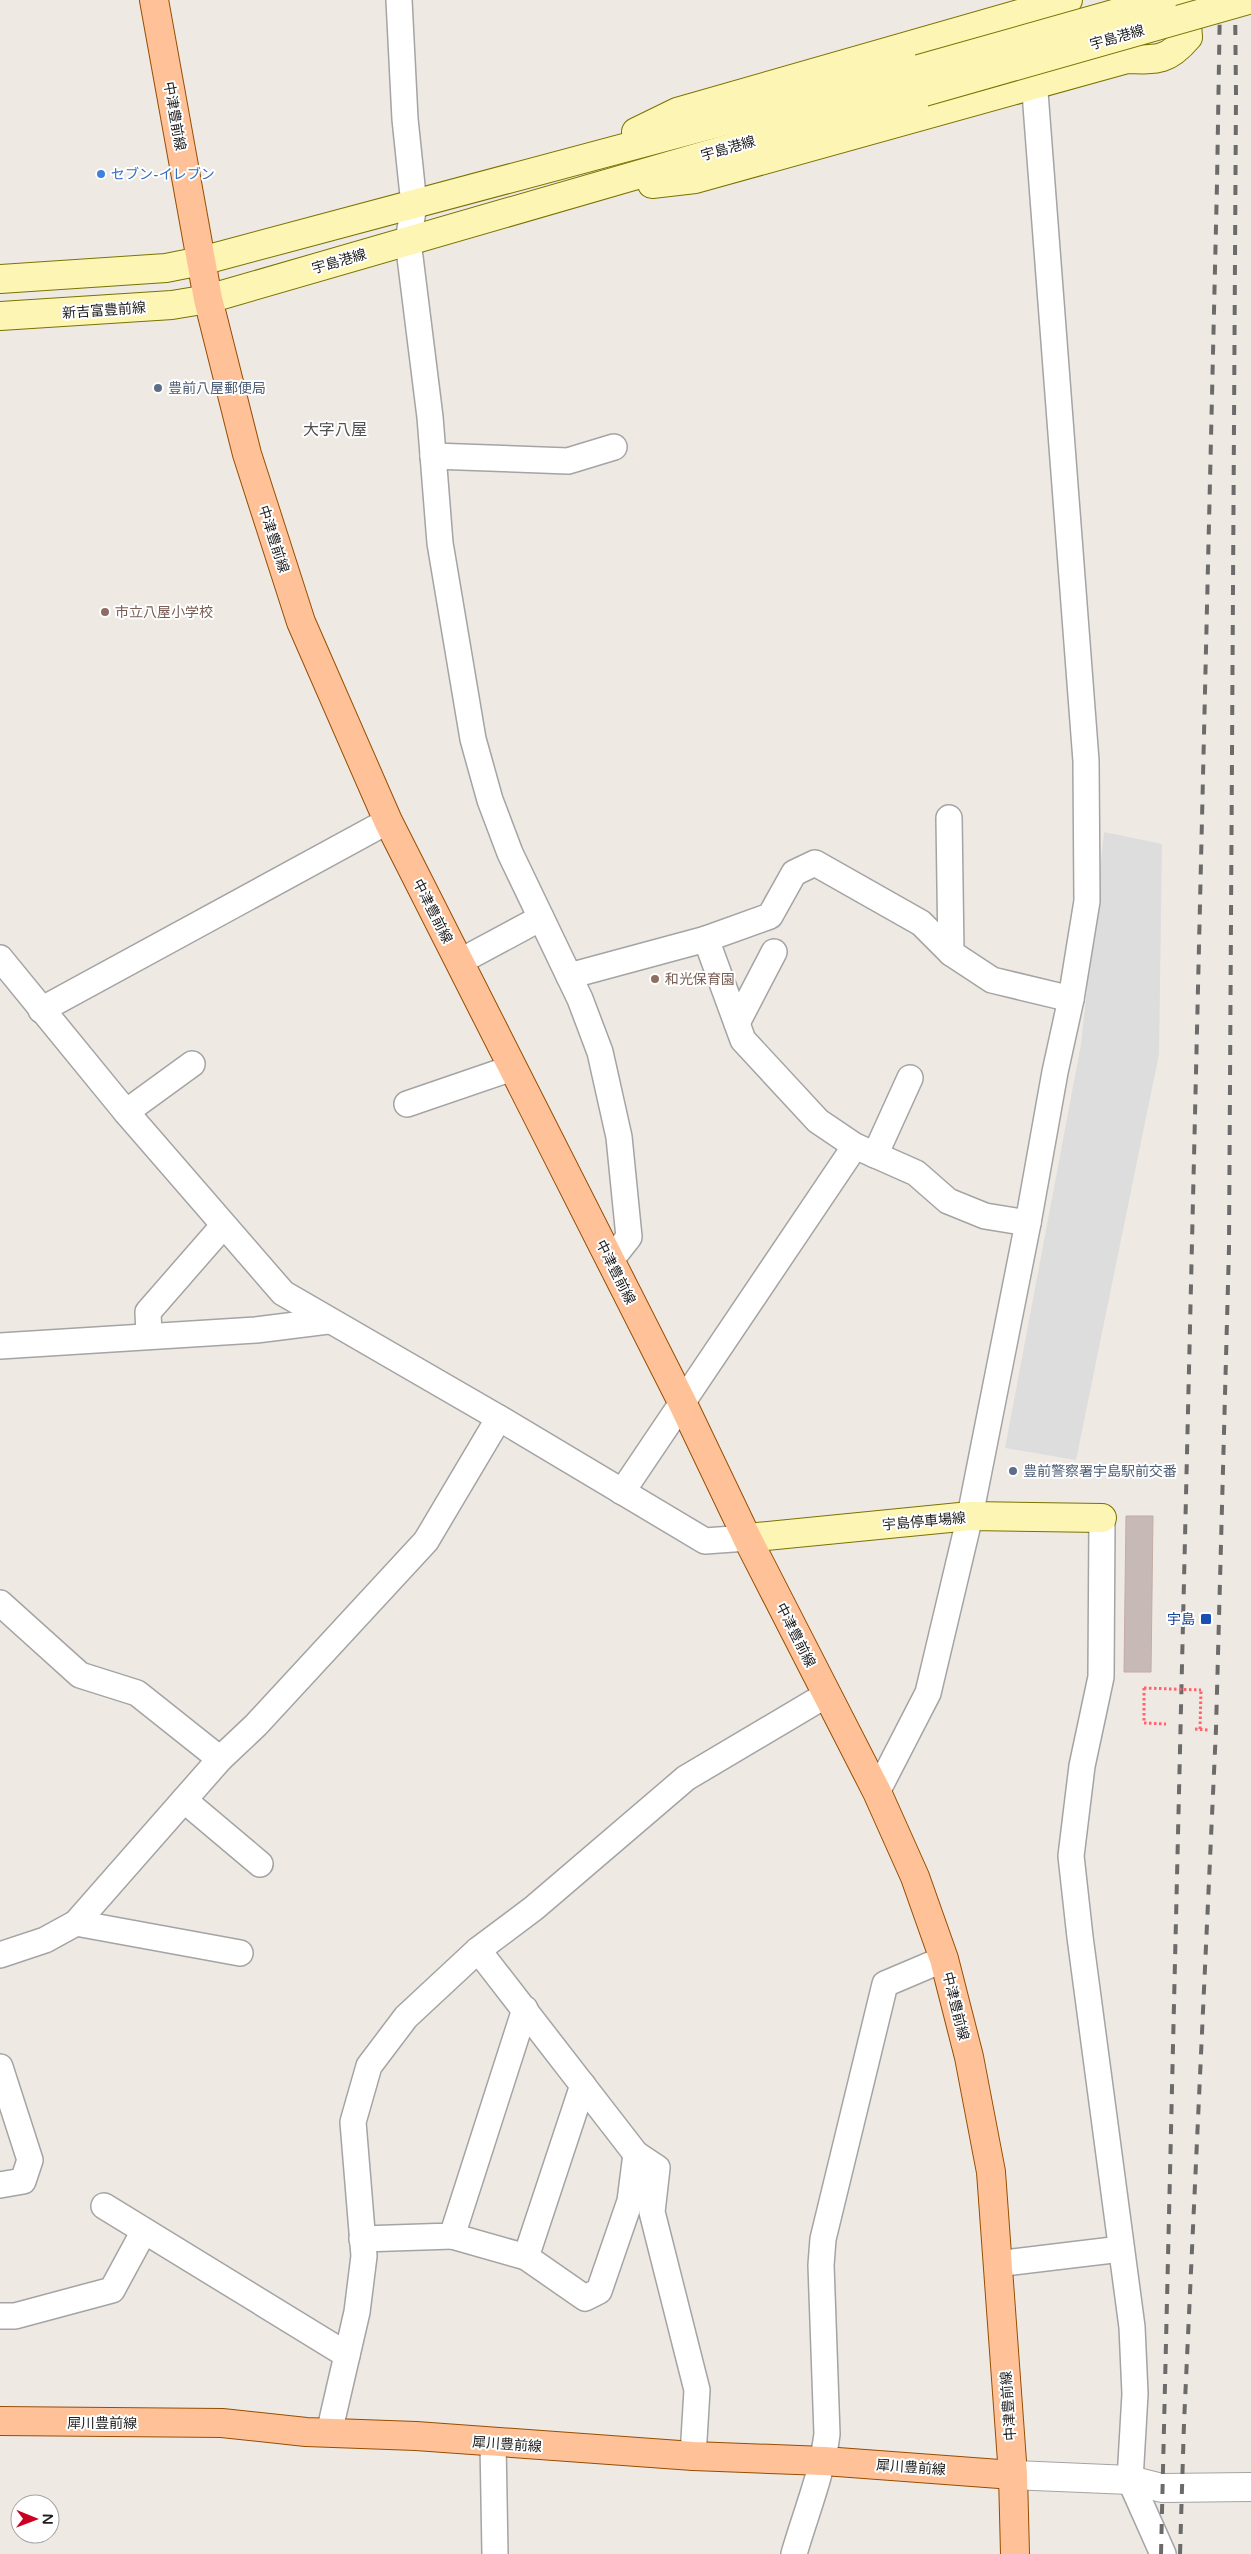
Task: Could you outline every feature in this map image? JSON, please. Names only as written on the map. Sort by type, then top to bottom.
[{"type":"main road","name":"中津豊前線","points":[[154,0],[208,299],[247,454],[301,622],[388,821],[682,1402],[747,1538],[826,1695],[877,1792],[915,1877],[944,1959],[969,2057],[992,2172],[1013,2475],[1015,2554]]},
{"type":"main road","points":[[572,162],[677,112],[1028,6],[1068,0]]},
{"type":"main road","name":"宇島港線","points":[[208,299],[575,192],[1163,0]]},
{"type":"main road","points":[[575,192],[696,179],[1128,60],[1165,58],[1179,48],[1188,37],[1185,0]]},
{"type":"main road","name":"宇島港線","points":[[202,261],[572,162],[922,80],[1248,0]]},
{"type":"main road","points":[[0,279],[166,268],[202,261]]},
{"type":"main road","name":"新吉富豊前線","points":[[0,316],[172,306],[208,299]]},
{"type":"main road","name":"宇島停車場線","points":[[747,1538],[970,1516],[1102,1518]]},
{"type":"main road","name":"犀川豊前線","points":[[0,2421],[222,2424],[329,2433],[416,2436],[693,2456],[824,2461],[1013,2475]]},
{"type":"street","points":[[399,0],[406,119],[414,204],[408,241],[430,417],[442,552],[473,739],[493,809],[510,852],[569,976],[600,1052],[619,1138],[629,1237],[610,1261]]},
{"type":"street","points":[[877,1792],[928,1693],[970,1516],[1028,1223],[1055,1072],[1071,999],[1087,901],[1086,761],[1028,6]]},
{"type":"street","points":[[432,456],[568,461],[614,447]]},
{"type":"street","points":[[949,818],[951,953]]},
{"type":"street","points":[[40,1010],[388,821]]},
{"type":"street","points":[[569,976],[706,939],[770,916],[794,873],[815,863],[921,923],[951,953],[992,980],[1071,999]]},
{"type":"street","points":[[460,962],[541,918]]},
{"type":"street","points":[[706,939],[743,1040],[818,1122],[865,1150],[916,1173],[948,1201],[984,1216],[1028,1223]]},
{"type":"street","points":[[737,1023],[774,952]]},
{"type":"street","points":[[0,958],[40,1010],[126,1112],[283,1293],[328,1321],[499,1418],[705,1541],[747,1538]]},
{"type":"street","points":[[126,1112],[192,1064]]},
{"type":"street","points":[[407,1104],[512,1068]]},
{"type":"street","points":[[622,1492],[682,1402],[865,1150],[910,1078]]},
{"type":"street","points":[[149,1336],[148,1312],[223,1226]]},
{"type":"street","points":[[0,1346],[256,1330],[328,1321]]},
{"type":"street","points":[[0,1955],[45,1940],[76,1924],[220,1760],[256,1725],[426,1542],[499,1418]]},
{"type":"street","points":[[1102,1518],[1101,1677],[1082,1766],[1072,1856],[1080,1937],[1132,2327],[1135,2394],[1130,2480],[1162,2554]]},
{"type":"street","points":[[0,1602],[80,1675],[137,1693],[220,1760]]},
{"type":"street","points":[[329,2433],[357,2312],[364,2256],[353,2122],[369,2066],[406,2017],[478,1950],[534,1908],[686,1778],[826,1695]]},
{"type":"street","points":[[184,1800],[260,1864]]},
{"type":"street","points":[[76,1924],[240,1953]]},
{"type":"street","points":[[478,1950],[636,2154],[657,2168],[652,2212],[697,2390],[693,2456]]},
{"type":"street","points":[[794,2554],[814,2483],[824,2461],[827,2434],[821,2265],[828,2213],[885,1984],[944,1959]]},
{"type":"street","points":[[452,2236],[525,2010]]},
{"type":"street","points":[[0,2067],[30,2160],[23,2181],[0,2185]]},
{"type":"street","points":[[526,2257],[583,2085]]},
{"type":"street","points":[[362,2239],[452,2236],[526,2257],[585,2298],[599,2290],[630,2201],[636,2154]]},
{"type":"street","points":[[104,2206],[347,2355]]},
{"type":"street","points":[[0,2316],[14,2316],[112,2290],[144,2231]]},
{"type":"street","points":[[997,2264],[1122,2249]]},
{"type":"street","points":[[493,2443],[495,2554]]},
{"type":"street","points":[[1013,2475],[1130,2480],[1162,2488],[1251,2487]]},
{"type":"path","points":[[1166,1724],[1144,1724],[1144,1688],[1201,1690],[1200,1729]]},
{"type":"path","points":[[1195,1729],[1208,1730]]},
{"type":"shaded area","points":[[1104,832],[1162,844],[1159,1054],[1076,1460],[1005,1448],[1081,1044]]},
{"type":"building","points":[[1126,1516],[1153,1516],[1151,1672],[1124,1672]]},
{"type":"railway","points":[[1161,2554],[1220,0]]},
{"type":"railway","points":[[1180,2554],[1184,2423],[1216,1729],[1229,1247],[1235,0]]},
{"type":"place","name":"セブン-イレブン","points":[[101,174]]},
{"type":"place","name":"豊前八屋郵便局","points":[[158,388]]},
{"type":"place","name":"市立八屋小学校","points":[[105,612]]},
{"type":"place","name":"和光保育園","points":[[655,979]]},
{"type":"place","name":"豊前警察署宇島駅前交番","points":[[1013,1471]]},
{"type":"place","name":"宇島","points":[[1206,1619]]},
{"type":"district","name":"大字八屋","points":[[335,429]]}]
